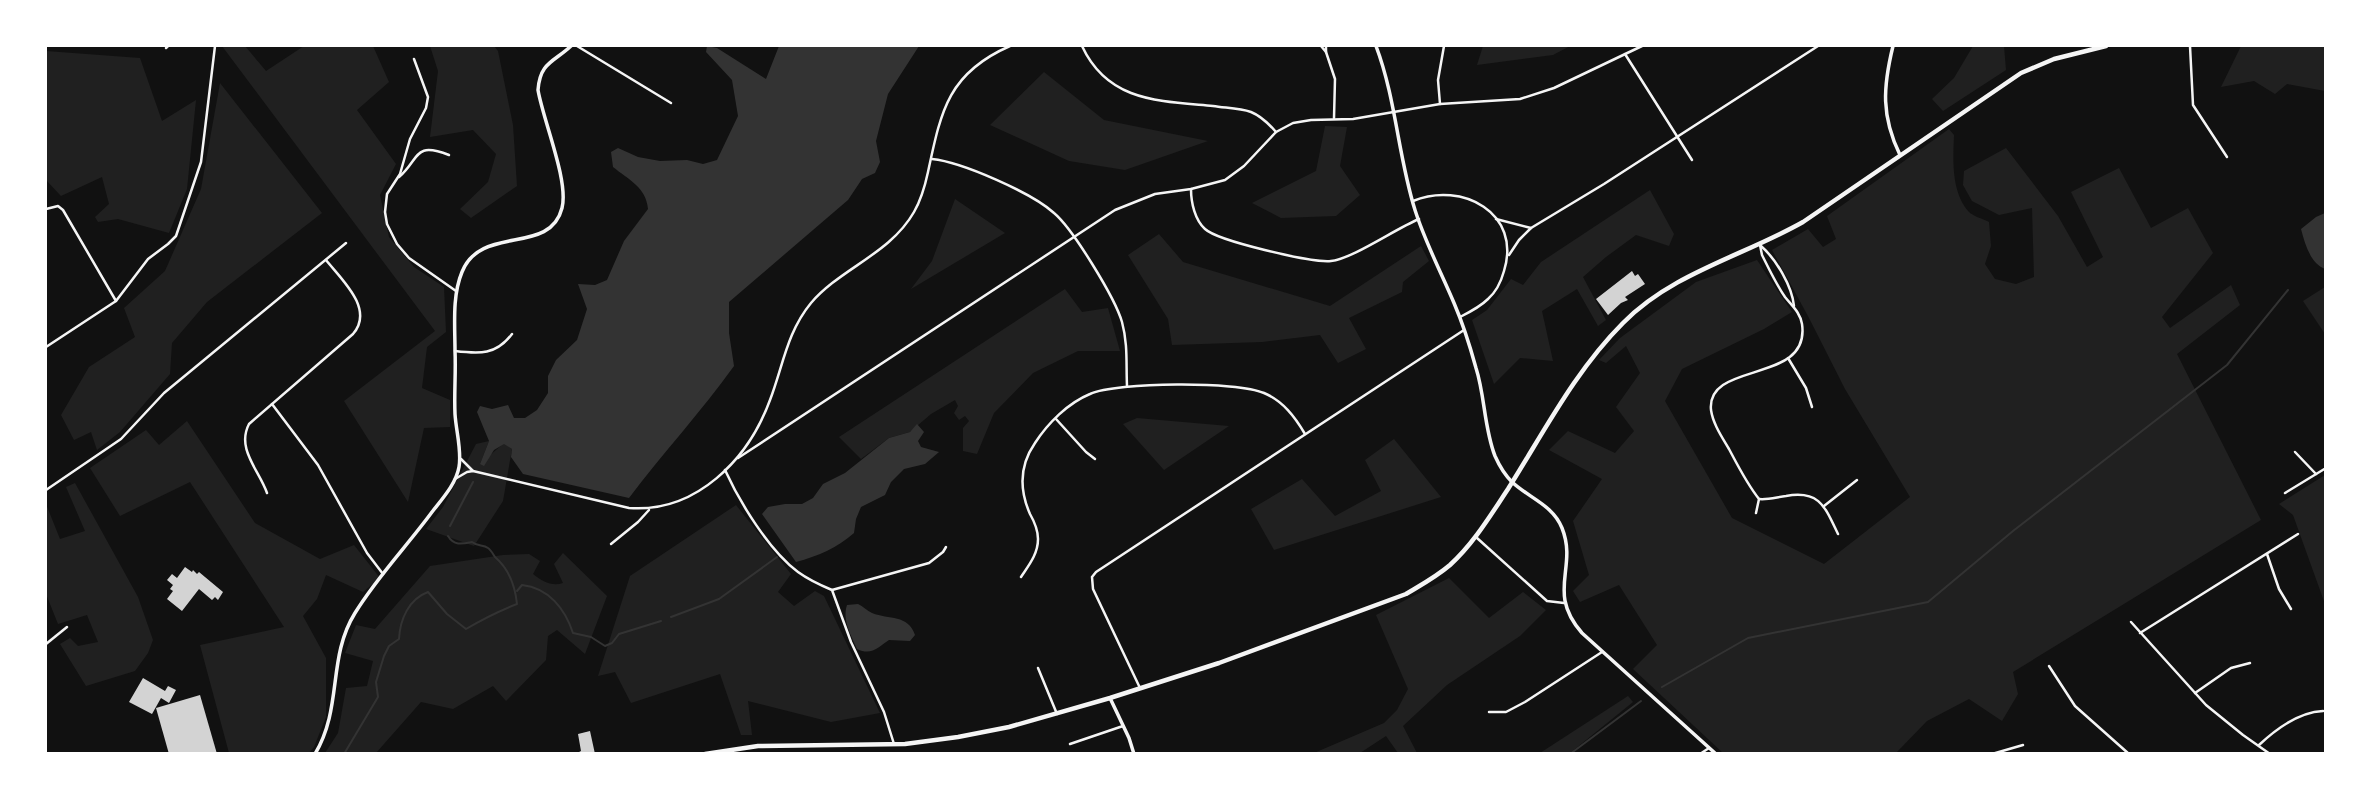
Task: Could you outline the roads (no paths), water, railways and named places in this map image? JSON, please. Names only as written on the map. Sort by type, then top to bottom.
[{"type":"main road","points":[[705,754],[758,746],[894,744],[975,734],[1110,698],[1263,647],[1406,594],[1443,570],[1476,538],[1578,378],[1624,322],[1650,299],[1675,283],[1760,245],[1803,222],[2021,72],[2054,59],[2106,46]]},
{"type":"street","points":[[46,347],[116,301],[148,259],[172,241],[201,162],[215,46]]},
{"type":"street","points":[[316,754],[332,713],[343,636],[357,610],[383,574],[437,506],[455,479],[459,467],[455,414],[456,291],[464,268],[479,250],[495,243],[542,233],[556,222],[561,211],[561,181],[538,90],[539,78],[548,63],[571,46]]},
{"type":"street","points":[[578,46],[671,103]]},
{"type":"street","points":[[738,458],[769,403],[789,340],[803,314],[819,296],[885,246],[906,223],[918,204],[946,105],[961,79],[984,59],[1010,46]]},
{"type":"street","points":[[1082,46],[1098,72],[1128,92],[1144,98],[1246,111],[1263,118],[1276,132]]},
{"type":"street","points":[[1321,46],[1326,52]]},
{"type":"street","points":[[1326,46],[1335,79],[1334,118]]},
{"type":"street","points":[[1376,46],[1413,201],[1460,317],[1478,371],[1489,435],[1496,458],[1512,482],[1549,509],[1564,531],[1564,603],[1575,625],[1602,652],[1716,754]]},
{"type":"street","points":[[1440,103],[1438,80],[1444,46]]},
{"type":"street","points":[[459,467],[629,508],[649,510],[680,502],[695,494],[738,458],[1115,210],[1155,194],[1191,190],[1230,177],[1276,132],[1293,123],[1334,118],[1353,119],[1440,103],[1505,101],[1538,95],[1642,46]]},
{"type":"street","points":[[1460,317],[1493,294],[1509,256],[1531,228],[1573,204],[1818,46]]},
{"type":"street","points":[[1893,46],[1885,87],[1885,111],[1900,156]]},
{"type":"street","points":[[2190,46],[2193,105],[2227,157]]},
{"type":"street","points":[[1625,54],[1692,160]]},
{"type":"street","points":[[414,59],[428,97],[397,179],[385,200],[387,224],[391,235],[409,258],[456,291]]},
{"type":"street","points":[[397,179],[405,172],[412,159],[425,150],[433,149],[449,155]]},
{"type":"street","points":[[932,159],[959,165],[998,181],[1046,206],[1059,217],[1104,284],[1118,310],[1126,337],[1127,386]]},
{"type":"street","points":[[1191,190],[1197,219],[1209,232],[1306,260],[1330,261],[1348,256],[1419,219]]},
{"type":"street","points":[[1413,201],[1436,194],[1460,195],[1482,206],[1496,219],[1504,234],[1509,256]]},
{"type":"street","points":[[46,209],[58,206],[67,214],[116,301]]},
{"type":"street","points":[[1496,219],[1531,228]]},
{"type":"street","points":[[46,490],[121,439],[158,398],[346,243]]},
{"type":"street","points":[[1760,245],[1769,253],[1793,295],[1794,306]]},
{"type":"street","points":[[1759,499],[1751,490],[1714,422],[1711,404],[1715,393],[1723,384],[1788,358],[1797,348],[1801,336],[1802,323],[1762,255],[1760,245]]},
{"type":"street","points":[[267,493],[247,453],[245,441],[249,424],[357,330],[361,318],[357,301],[326,260]]},
{"type":"street","points":[[1140,688],[1095,595],[1092,577],[1105,564],[1464,330]]},
{"type":"street","points":[[455,351],[480,353],[497,350],[512,334]]},
{"type":"street","points":[[1788,358],[1806,388],[1812,407]]},
{"type":"street","points":[[1021,577],[1034,557],[1038,540],[1035,522],[1023,495],[1023,471],[1034,444],[1056,419],[1072,404],[1092,393],[1127,386],[1205,384],[1247,387],[1264,393],[1284,406],[1306,434]]},
{"type":"street","points":[[271,403],[317,465],[383,574]]},
{"type":"street","points":[[1056,419],[1095,459]]},
{"type":"street","points":[[2295,452],[2316,474]]},
{"type":"street","points":[[459,457],[473,471]]},
{"type":"street","points":[[2285,493],[2326,468]]},
{"type":"street","points":[[725,470],[754,519],[783,557],[805,577],[832,590],[929,563],[946,547]]},
{"type":"street","points":[[455,479],[473,471]]},
{"type":"street","points":[[1824,506],[1857,480]]},
{"type":"street","points":[[1759,499],[1806,495],[1818,499],[1838,534]]},
{"type":"street","points":[[1756,513],[1759,499]]},
{"type":"street","points":[[611,544],[649,510]]},
{"type":"street","points":[[2140,633],[2298,534]]},
{"type":"street","points":[[1476,538],[1547,601],[1564,603]]},
{"type":"street","points":[[2267,554],[2278,589],[2291,608]]},
{"type":"street","points":[[832,590],[851,642],[884,712],[894,744]]},
{"type":"street","points":[[2131,622],[2218,717],[2270,754]]},
{"type":"street","points":[[46,644],[67,627]]},
{"type":"street","points":[[1489,712],[1506,712],[1525,702],[1602,652]]},
{"type":"street","points":[[2194,693],[2231,668],[2250,663]]},
{"type":"street","points":[[2049,666],[2075,706],[2129,754]]},
{"type":"street","points":[[1038,668],[1057,714]]},
{"type":"street","points":[[1110,698],[1134,754]]},
{"type":"street","points":[[2259,745],[2303,715],[2312,711],[2323,711]]},
{"type":"street","points":[[1069,744],[1123,726]]},
{"type":"street","points":[[1992,754],[2023,745]]},
{"type":"street","points":[[1700,754],[1709,748]]},
{"type":"waterway","points":[[1662,687],[1748,638],[1928,602],[2013,531],[2227,365],[2288,290]]},
{"type":"waterway","points":[[450,526],[473,482]]},
{"type":"waterway","points":[[344,754],[378,697],[376,682],[384,656],[389,646],[399,639],[401,624],[416,599],[428,592],[447,614],[466,629],[517,604],[510,578],[489,549],[472,542],[456,543],[448,536]]},
{"type":"waterway","points":[[671,617],[719,599],[777,557]]},
{"type":"waterway","points":[[517,591],[522,585],[540,590],[555,601],[573,633],[591,637],[605,646],[612,643],[619,634],[661,621]]},
{"type":"waterway","points":[[1570,754],[1641,701]]}]
